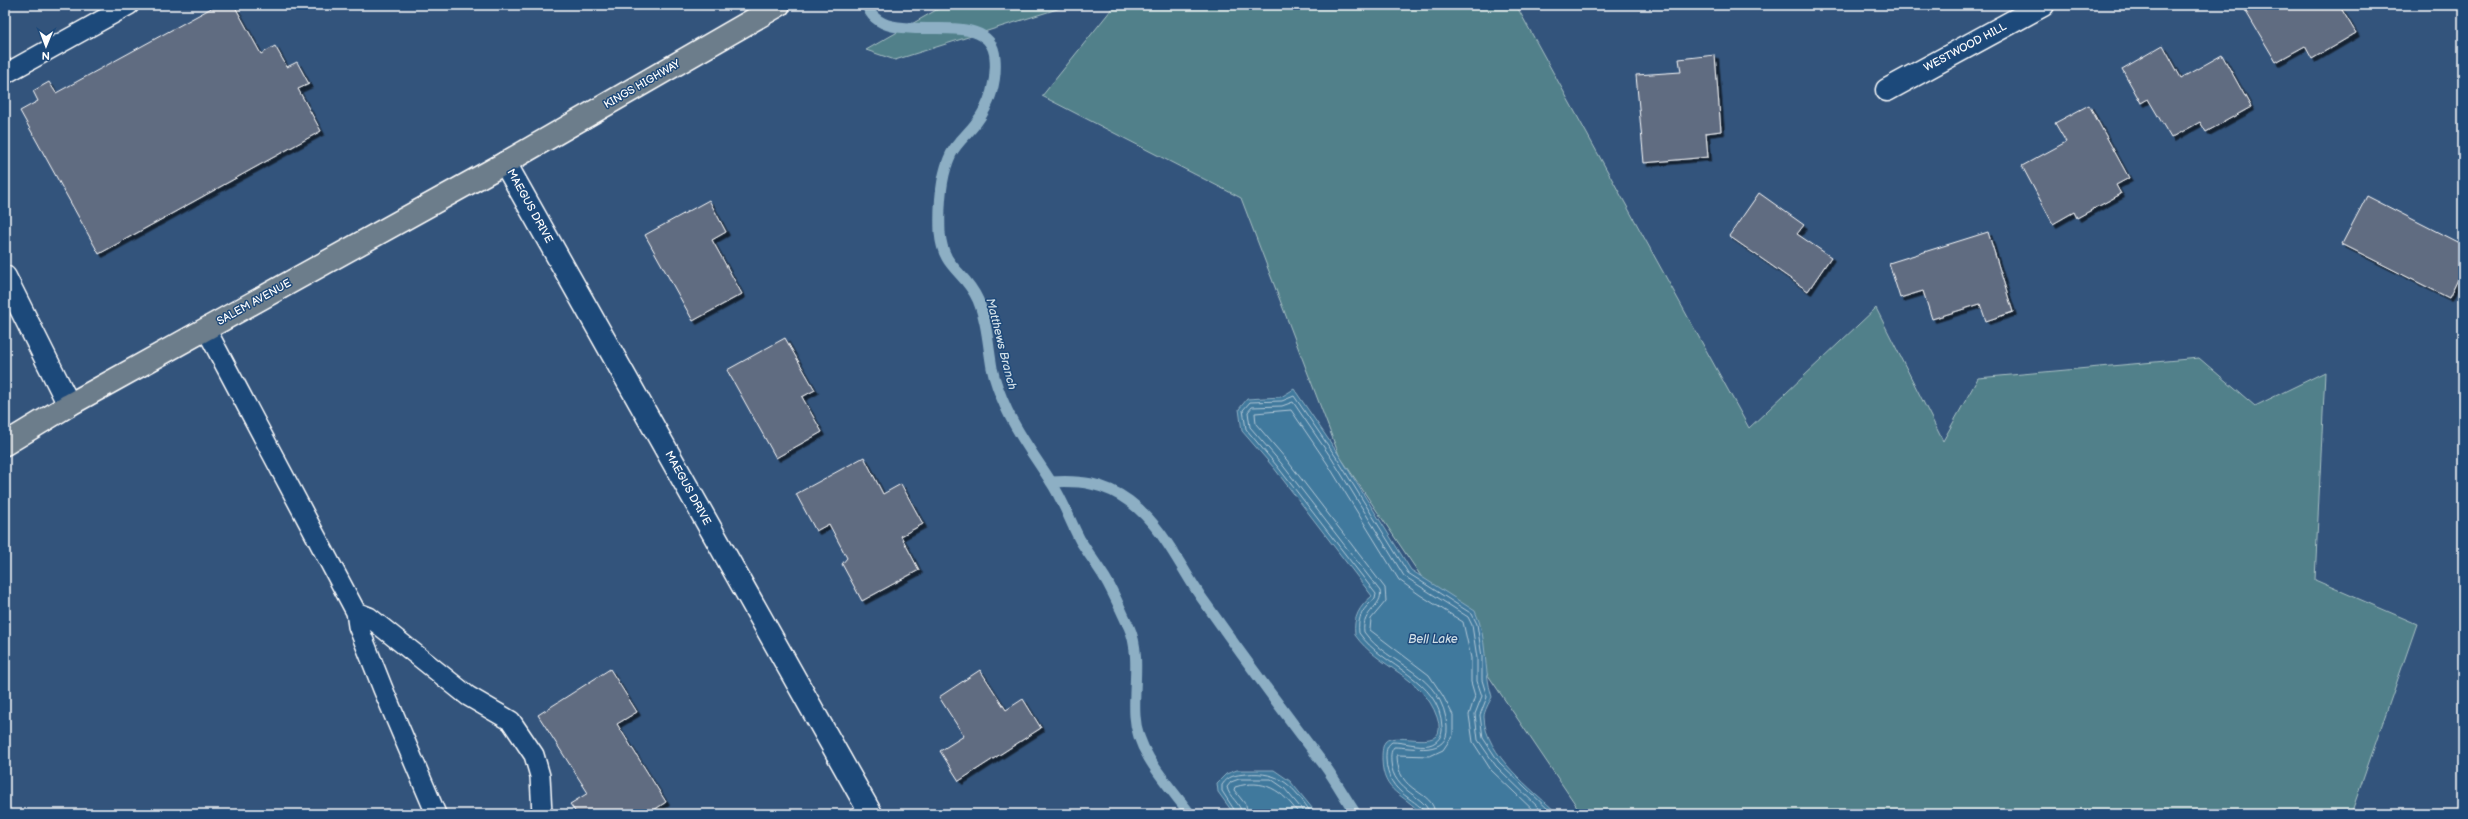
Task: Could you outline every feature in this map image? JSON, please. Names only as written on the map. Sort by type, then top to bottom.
[{"type":"main road","name":"KINGS HIGHWAY","points":[[505,163],[779,5]]},
{"type":"main road","name":"SALEM AVENUE","points":[[5,444],[69,405],[505,163]]},
{"type":"street","name":"WESTWOOD HILL","points":[[1886,90],[2043,5]]},
{"type":"street","name":"MAEGUS DRIVE","points":[[505,163],[871,814]]},
{"type":"street","points":[[5,277],[69,405]]},
{"type":"lane","points":[[5,74],[129,5]]},
{"type":"lane","points":[[206,329],[356,612],[358,626],[380,682],[436,814]]},
{"type":"lane","points":[[356,612],[369,617],[468,696],[511,721],[534,755],[540,776],[542,814]]},
{"type":"green space","points":[[945,5],[1070,5],[895,60],[866,50]]},
{"type":"green space","points":[[1115,5],[1516,5],[1749,428],[1876,308],[1943,441],[1978,378],[2199,358],[2255,406],[2325,372],[2315,580],[2417,624],[2351,814],[1582,814],[1339,455],[1241,198],[1042,96]]},
{"type":"water","name":"Bell Lake","points":[[1294,389],[1339,455],[1411,570],[1475,611],[1482,632],[1487,676],[1492,697],[1484,715],[1486,731],[1492,745],[1501,758],[1523,782],[1558,814],[1421,814],[1396,792],[1386,780],[1382,760],[1385,742],[1391,739],[1399,738],[1420,740],[1429,739],[1436,736],[1439,729],[1437,717],[1430,703],[1422,692],[1376,656],[1355,635],[1355,623],[1360,608],[1372,596],[1274,468],[1242,431],[1239,409],[1247,399],[1281,397]]},
{"type":"water","points":[[1237,770],[1274,770],[1290,781],[1317,814],[1234,814],[1218,792],[1217,783],[1226,774]]},
{"type":"building","points":[[217,5],[234,5],[261,54],[275,46],[287,67],[297,62],[309,84],[298,89],[321,131],[99,254],[20,111],[38,101],[33,91],[49,82],[56,93]]},
{"type":"building","points":[[2242,5],[2339,5],[2356,33],[2312,59],[2305,46],[2276,62]]},
{"type":"building","points":[[2163,45],[2181,78],[2222,55],[2251,107],[2206,132],[2200,122],[2171,138],[2148,99],[2141,103],[2122,69]]},
{"type":"building","points":[[1715,55],[1721,131],[1706,133],[1708,157],[1644,163],[1636,75],[1681,72],[1679,59]]},
{"type":"building","points":[[2089,105],[2129,178],[2116,185],[2121,194],[2077,218],[2074,212],[2053,224],[2022,166],[2066,142],[2055,123]]},
{"type":"building","points":[[1759,193],[1804,225],[1797,234],[1831,257],[1808,291],[1729,236]]},
{"type":"building","points":[[2367,196],[2463,245],[2463,269],[2449,298],[2342,244]]},
{"type":"building","points":[[709,200],[726,232],[712,240],[742,294],[693,321],[645,235]]},
{"type":"building","points":[[1988,232],[2013,312],[1986,321],[1980,304],[1932,319],[1923,291],[1900,298],[1889,263]]},
{"type":"building","points":[[785,338],[815,390],[802,397],[822,432],[776,458],[727,370]]},
{"type":"building","points":[[864,457],[883,494],[901,484],[923,524],[901,536],[919,570],[862,601],[842,564],[847,558],[829,524],[816,531],[796,494]]},
{"type":"building","points":[[610,669],[637,712],[617,724],[666,802],[648,814],[577,814],[570,804],[588,793],[538,715]]},
{"type":"building","points":[[980,670],[1006,710],[1023,699],[1041,728],[959,781],[940,751],[964,736],[939,697]]},
{"type":"waterway","name":"Matthews Branch","points":[[867,5],[877,19],[893,26],[957,29],[975,32],[989,41],[995,58],[994,84],[989,101],[981,116],[956,146],[944,172],[940,203],[940,233],[942,245],[945,255],[950,263],[967,282],[978,300],[985,325],[993,374],[1007,410],[1022,438],[1063,503],[1080,540],[1102,573],[1129,627],[1135,648],[1135,716],[1141,743],[1155,768],[1190,814]]},
{"type":"waterway","points":[[1051,482],[1082,482],[1111,490],[1129,501],[1151,521],[1169,545],[1201,597],[1325,766],[1356,814]]}]
